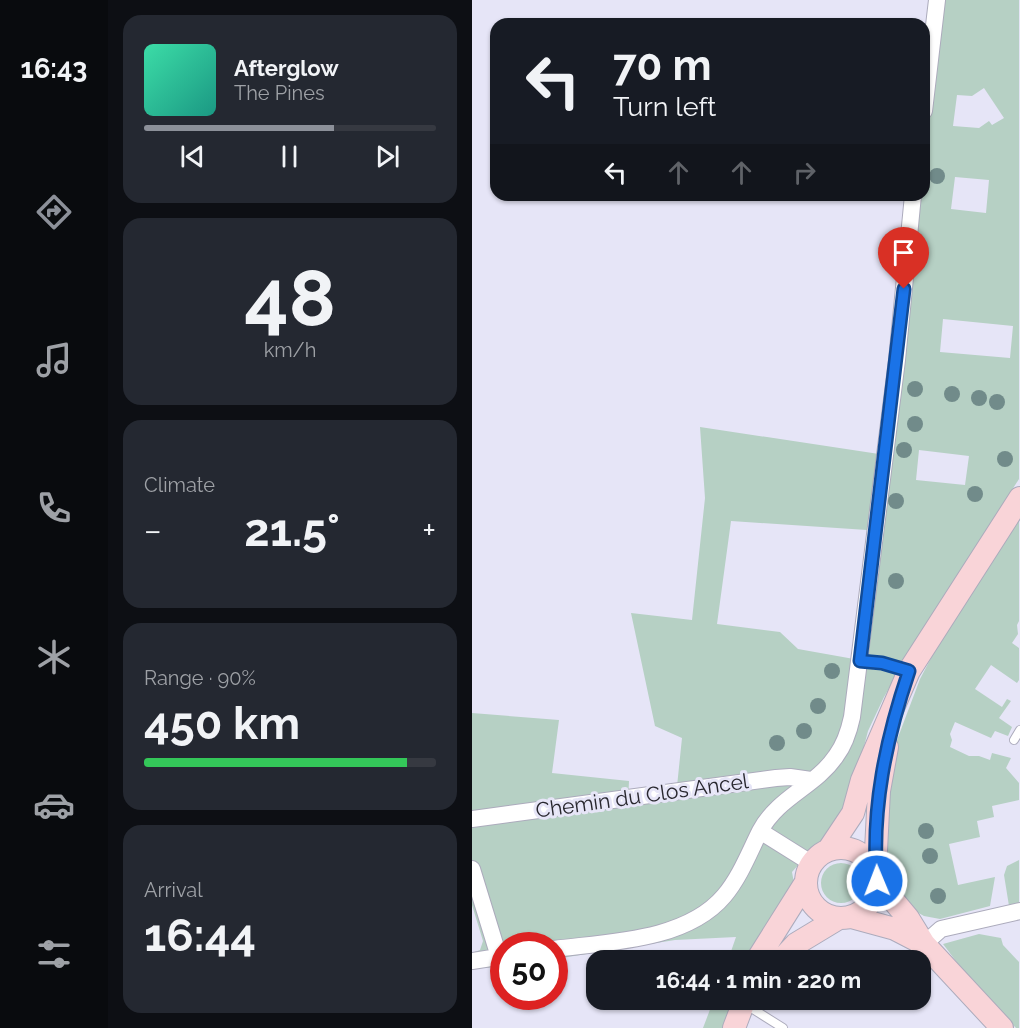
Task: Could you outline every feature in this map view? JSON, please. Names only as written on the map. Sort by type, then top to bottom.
[{"type":"main road","points":[[829,849],[853,813],[862,780],[909,671],[1020,498]]},
{"type":"main road","points":[[791,950],[801,940],[862,912],[876,893],[877,816],[882,768],[897,707],[909,671]]},
{"type":"main road","points":[[763,950],[809,873],[816,857],[829,849],[843,847],[856,850],[868,859],[876,876],[908,918],[917,950]]},
{"type":"main road","points":[[809,873],[807,893],[812,903],[828,916],[895,929],[917,950]]},
{"type":"main road","points":[[931,963],[1002,1028]]},
{"type":"main road","points":[[734,1028],[742,1010]]},
{"type":"street","points":[[930,60],[937,0]]},
{"type":"street","points":[[568,948],[629,940],[653,934],[683,925],[706,913],[723,897],[736,879],[767,818],[835,758],[849,732],[860,661],[897,360],[912,201]]},
{"type":"street","name":"Chemin du Clos Ancel","points":[[472,819],[766,779],[790,777],[811,780]]},
{"type":"street","points":[[760,831],[809,873]]},
{"type":"street","points":[[472,869],[493,932]]},
{"type":"street","points":[[917,950],[942,929],[1020,911]]},
{"type":"street","points":[[472,961],[490,959]]},
{"type":"lane","points":[[860,661],[882,663],[909,671]]},
{"type":"lane","points":[[1014,740],[1020,730]]},
{"type":"lane","points":[[759,1010],[782,1028]]},
{"type":"green space","points":[[932,0],[1019,0],[1019,479],[921,632],[884,697],[868,731],[847,812],[830,836],[817,844],[792,872],[794,883],[755,950],[731,950],[736,937],[675,940],[612,950],[586,950],[586,954],[568,957],[568,932],[490,932],[490,967],[472,969],[472,953],[480,950],[483,941],[472,905],[472,713],[559,720],[552,773],[629,781],[628,801],[676,796],[682,738],[655,726],[631,613],[692,620],[705,498],[700,427],[879,454],[909,201],[930,201],[930,20]],"holes":[[[984,88],[1004,118],[992,125],[989,121],[979,128],[953,126],[957,95],[972,96]],[[955,177],[989,180],[986,213],[951,209]],[[943,319],[1013,326],[1010,358],[940,352]],[[919,450],[969,456],[965,485],[916,480]],[[731,521],[867,530],[854,659],[798,649],[780,632],[717,624]]]},
{"type":"green space","points":[[1019,514],[1019,621],[1018,634],[1012,643],[1019,648],[1019,680],[1017,683],[991,665],[975,689],[1002,707],[1007,699],[1011,701],[999,718],[1012,727],[1008,736],[995,731],[991,738],[955,722],[950,734],[952,740],[950,747],[969,756],[979,756],[990,760],[992,753],[1011,758],[1006,768],[1019,783],[1019,800],[992,806],[994,817],[977,821],[980,837],[949,844],[958,885],[995,877],[990,906],[940,919],[924,916],[913,910],[892,884],[887,874],[885,826],[897,740],[920,679],[939,643]]},
{"type":"green space","points":[[1019,860],[1019,903],[1009,906],[1004,875],[1007,866]]},
{"type":"green space","points":[[841,863],[855,869],[861,883],[855,897],[841,903],[827,897],[821,883],[827,869]]},
{"type":"green space","points":[[979,934],[1001,938],[1003,945],[1019,962],[1019,1028],[1016,1028],[974,985],[943,944]]},
{"type":"green space","points":[[710,1010],[729,1010],[722,1028],[703,1028]]},
{"type":"route","points":[[877,881],[875,870],[877,816],[882,768],[897,707],[909,671],[882,663],[860,661],[904,289]]}]
